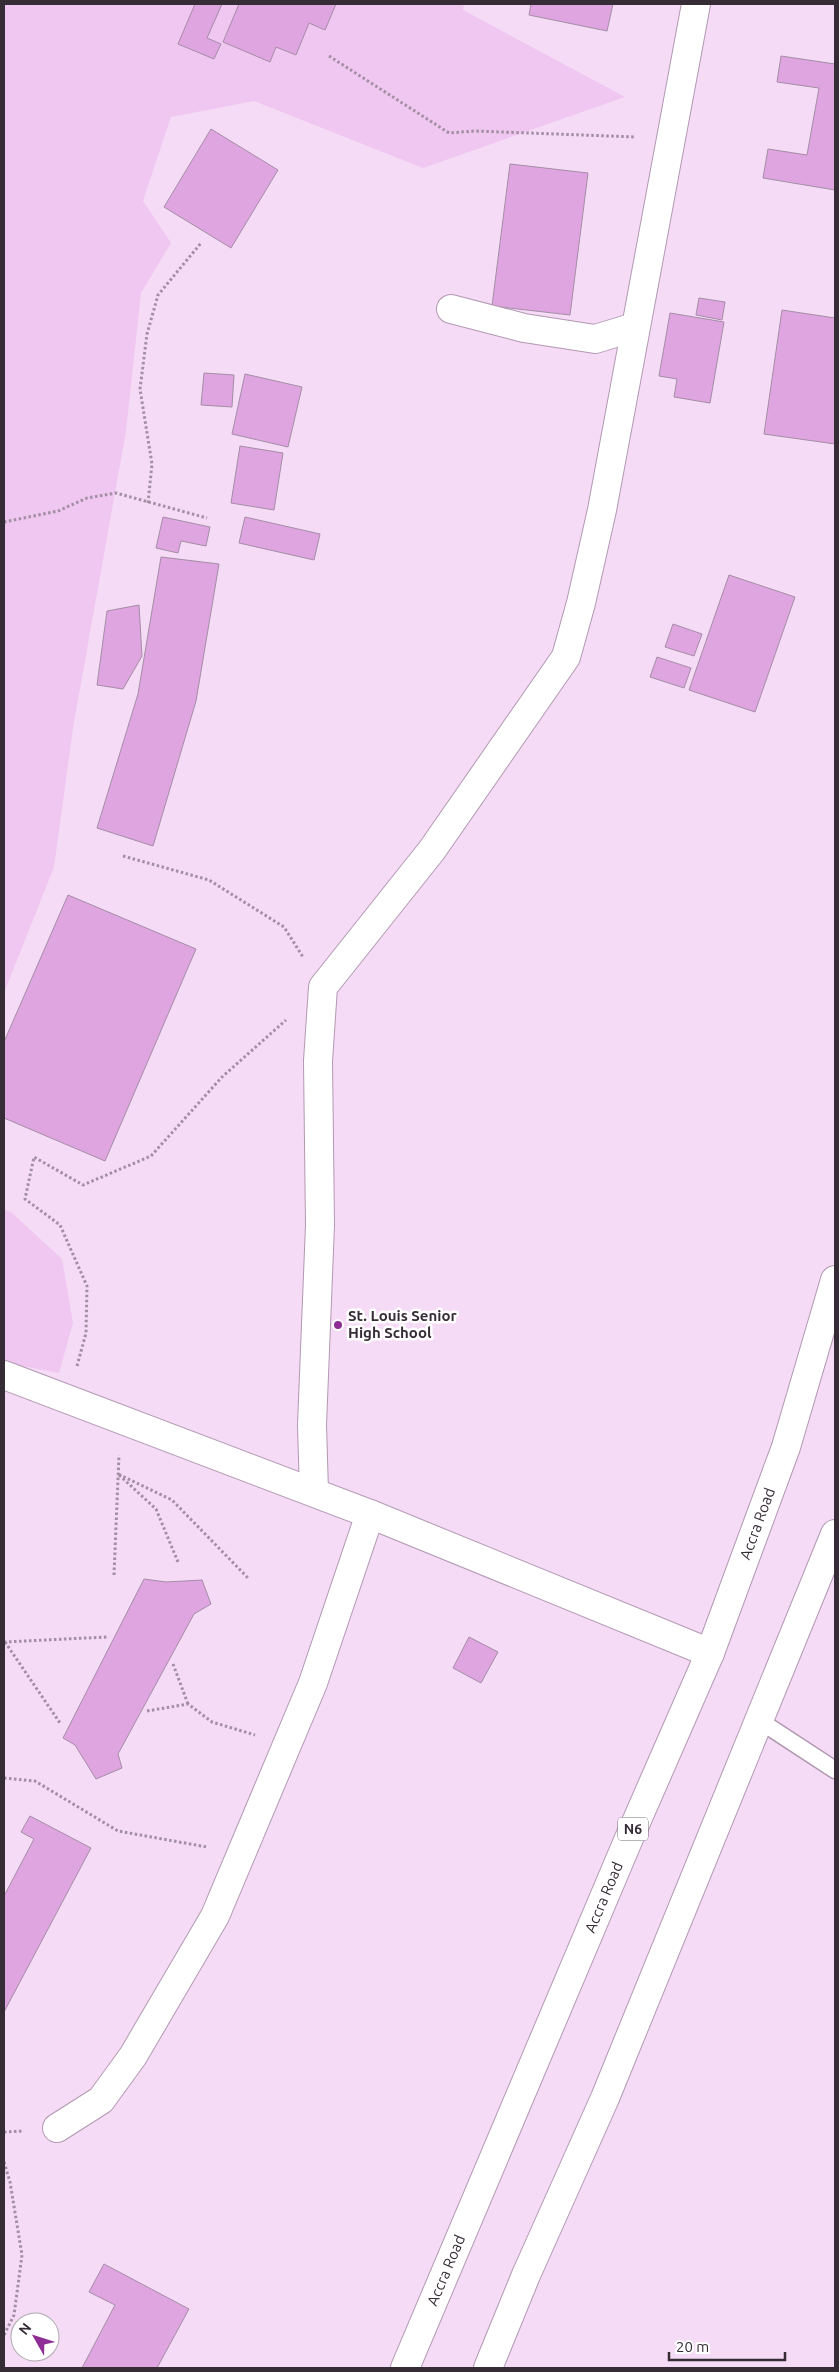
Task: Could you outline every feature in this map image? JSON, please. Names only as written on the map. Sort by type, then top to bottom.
[{"type":"main road","points":[[314,1492],[312,1425],[320,1224],[318,1061],[323,987],[432,850],[566,657],[581,603],[602,510],[696,4]]},
{"type":"main road","points":[[451,309],[524,328],[595,339],[635,327]]},
{"type":"main road","name":"Accra Road","points":[[405,2368],[627,1843],[710,1653],[786,1446],[835,1280]]},
{"type":"main road","points":[[4,1375],[370,1514],[710,1653]]},
{"type":"main road","points":[[57,2128],[101,2100],[133,2056],[215,1916],[313,1683],[370,1514]]},
{"type":"main road","points":[[488,2368],[526,2275],[605,2098],[760,1722],[835,1534]]},
{"type":"lane","points":[[760,1722],[835,1770]]},
{"type":"path","points":[[329,56],[449,133],[475,131],[671,138]]},
{"type":"path","points":[[148,503],[152,464],[140,389],[147,334],[158,295],[201,242]]},
{"type":"path","points":[[4,522],[58,511],[87,498],[116,493],[207,518]]},
{"type":"path","points":[[57,1395],[76,1368],[86,1333],[87,1286],[60,1225],[25,1199],[34,1157],[83,1186],[151,1156],[222,1077],[323,987],[284,927],[209,880],[123,856]]},
{"type":"path","points":[[114,1575],[120,1419]]},
{"type":"path","points":[[118,1474],[156,1508],[178,1562]]},
{"type":"path","points":[[118,1474],[172,1500],[248,1578]]},
{"type":"path","points":[[4,1642],[107,1637]]},
{"type":"path","points":[[4,1642],[60,1723]]},
{"type":"path","points":[[174,1664],[188,1704],[212,1722],[238,1731],[288,1742]]},
{"type":"path","points":[[147,1711],[188,1704]]},
{"type":"path","points":[[4,1778],[35,1781],[118,1830],[194,1845],[242,1850]]},
{"type":"path","points":[[4,2162],[10,2182],[22,2255],[14,2315],[4,2335]]},
{"type":"shaded area","points":[[4,4],[464,4],[463,10],[625,97],[423,168],[254,101],[171,117],[143,201],[171,243],[141,293],[126,431],[73,728],[54,867],[4,993]]},
{"type":"shaded area","points":[[4,1209],[12,1213],[62,1259],[73,1323],[59,1373],[22,1366],[4,1360]]},
{"type":"building","points":[[195,4],[222,4],[207,38],[221,44],[214,59],[178,44]]},
{"type":"building","points":[[239,4],[336,4],[325,30],[309,23],[296,55],[276,47],[270,62],[223,42]]},
{"type":"building","points":[[531,4],[613,4],[607,31],[529,15]]},
{"type":"building","points":[[781,56],[835,64],[835,190],[763,178],[768,149],[807,155],[819,88],[777,82]]},
{"type":"building","points":[[211,129],[278,170],[231,248],[164,207]]},
{"type":"building","points":[[510,164],[588,173],[570,315],[492,306]]},
{"type":"building","points":[[699,298],[725,302],[722,320],[696,315]]},
{"type":"building","points":[[782,310],[835,318],[835,444],[764,434]]},
{"type":"building","points":[[670,313],[724,322],[710,403],[674,397],[677,379],[659,376]]},
{"type":"building","points":[[204,373],[234,375],[232,407],[201,405]]},
{"type":"building","points":[[245,374],[302,387],[288,447],[232,434]]},
{"type":"building","points":[[240,446],[283,453],[274,510],[231,503]]},
{"type":"building","points":[[163,517],[210,527],[206,546],[181,541],[178,553],[156,548]]},
{"type":"building","points":[[245,517],[320,534],[314,560],[239,543]]},
{"type":"building","points":[[161,557],[219,564],[196,701],[153,846],[97,828],[138,694]]},
{"type":"building","points":[[729,575],[795,597],[755,712],[689,690]]},
{"type":"building","points":[[139,605],[142,656],[123,689],[97,685],[107,611]]},
{"type":"building","points":[[673,624],[702,634],[694,656],[665,647]]},
{"type":"building","points":[[657,657],[691,668],[684,688],[650,677]]},
{"type":"building","points":[[68,895],[196,949],[105,1161],[4,1118],[4,1042]]},
{"type":"building","points":[[144,1579],[166,1582],[202,1580],[211,1604],[194,1614],[118,1754],[122,1768],[96,1779],[75,1745],[63,1738]]},
{"type":"building","points":[[469,1637],[498,1652],[481,1683],[453,1668]]},
{"type":"building","points":[[30,1816],[91,1848],[4,2012],[4,1896],[34,1839],[21,1832]]},
{"type":"building","points":[[104,2264],[189,2309],[157,2368],[82,2368],[115,2305],[89,2292]]},
{"type":"place","name":"St. Louis Senior High School","points":[[338,1325]]}]
